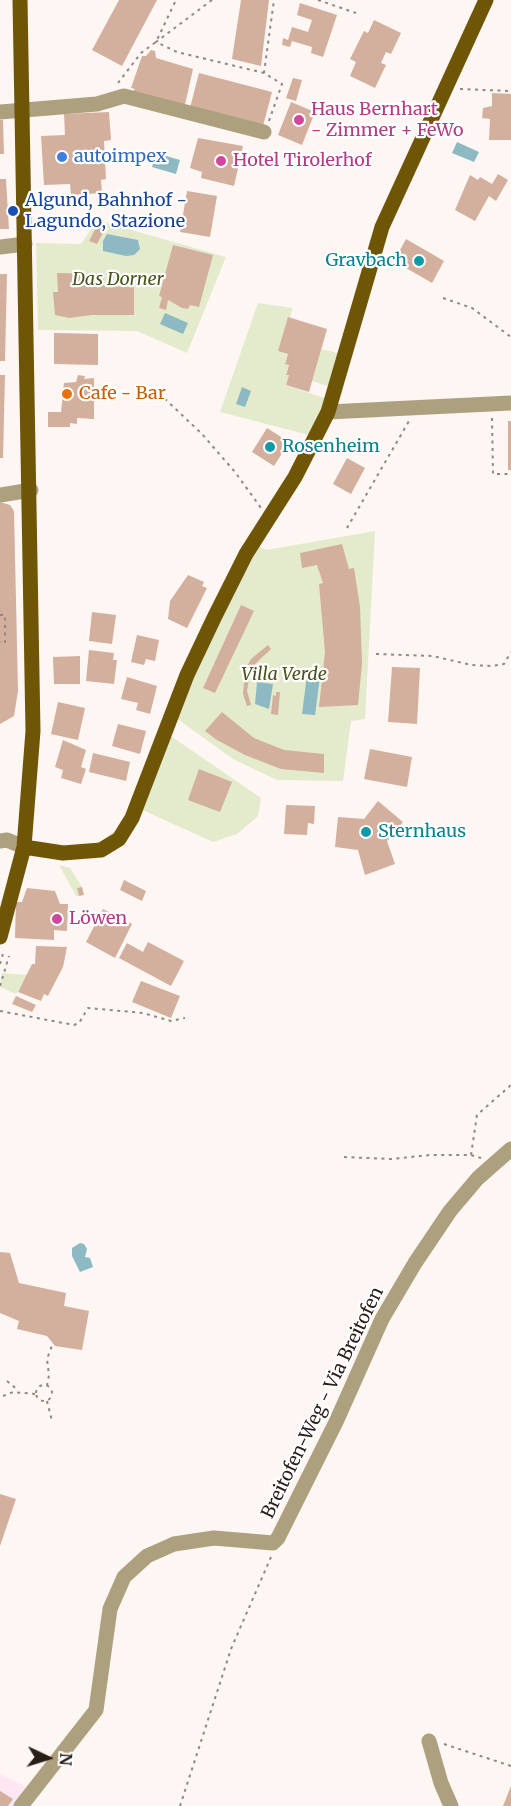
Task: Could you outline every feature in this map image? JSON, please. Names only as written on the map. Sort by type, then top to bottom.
[{"type":"main road","points":[[0,937],[5,907],[24,847],[33,731],[31,490],[20,0]]},
{"type":"main road","points":[[24,847],[73,854],[101,850],[119,838],[132,818],[187,675],[246,554],[295,477],[328,412],[382,226],[486,0]]},
{"type":"street","points":[[0,112],[97,104],[124,96],[264,132]]},
{"type":"street","points":[[0,248],[25,244]]},
{"type":"street","points":[[328,412],[511,403]]},
{"type":"street","points":[[0,495],[31,490]]},
{"type":"street","points":[[0,841],[7,840],[24,847]]},
{"type":"street","name":"Breitofen-Weg - Via Breitofen","points":[[21,1806],[96,1710],[110,1609],[124,1577],[134,1565],[147,1556],[174,1544],[214,1538],[273,1543],[282,1531],[321,1452],[382,1319],[415,1263],[450,1211],[511,1149]]},
{"type":"street","points":[[429,1741],[441,1783],[451,1806]]},
{"type":"path","points":[[156,42],[176,0]]},
{"type":"path","points":[[116,86],[141,53],[212,0]]},
{"type":"path","points":[[264,73],[274,0]]},
{"type":"path","points":[[318,0],[356,13]]},
{"type":"path","points":[[156,42],[177,52],[264,73],[282,84],[264,132]]},
{"type":"path","points":[[449,84],[456,89],[511,91]]},
{"type":"path","points":[[443,298],[472,308],[511,337]]},
{"type":"path","points":[[136,388],[163,397],[202,434],[236,472],[261,508],[270,515]]},
{"type":"path","points":[[491,404],[493,474],[511,474]]},
{"type":"path","points":[[347,528],[409,420]]},
{"type":"path","points":[[0,615],[5,615],[5,643],[0,642]]},
{"type":"path","points":[[0,634],[5,634]]},
{"type":"path","points":[[376,654],[433,656],[481,666],[504,664],[510,658],[511,652]]},
{"type":"path","points":[[0,986],[9,956]]},
{"type":"path","points":[[0,1011],[75,1025],[79,1023],[88,1008],[142,1013],[171,1021],[185,1018]]},
{"type":"path","points":[[471,1155],[477,1115],[511,1085]]},
{"type":"path","points":[[344,1157],[392,1159],[430,1155],[471,1155],[495,1163]]},
{"type":"path","points":[[47,1386],[49,1375],[47,1359],[53,1343]]},
{"type":"path","points":[[7,1381],[20,1391],[36,1394]]},
{"type":"path","points":[[47,1386],[39,1387],[36,1394],[39,1400],[47,1401]]},
{"type":"path","points":[[47,1386],[52,1392],[47,1401],[52,1421]]},
{"type":"path","points":[[3,1396],[20,1391]]},
{"type":"path","points":[[180,1806],[208,1712],[231,1649],[273,1551],[273,1543]]},
{"type":"path","points":[[429,1741],[511,1766]]},
{"type":"shaded area","points":[[0,1774],[35,1791],[25,1806],[0,1806]]},
{"type":"green space","name":"Das Dorner","points":[[97,220],[226,257],[187,353],[137,331],[38,330],[36,243],[81,244]]},
{"type":"green space","points":[[258,303],[293,308],[278,351],[288,354],[285,363],[289,365],[286,385],[327,399],[309,435],[220,412]]},
{"type":"green space","points":[[321,349],[338,353],[330,387],[312,381]]},
{"type":"green space","name":"Villa Verde","points":[[375,531],[365,719],[351,721],[343,781],[277,780],[233,759],[176,718],[193,677],[257,545],[266,550]]},
{"type":"green space","points":[[165,732],[261,798],[258,816],[237,834],[213,842],[136,807]]},
{"type":"green space","points":[[59,865],[70,868],[82,887],[77,888],[79,896],[76,896]]},
{"type":"green space","points":[[2,973],[27,975],[16,994],[0,987]]},
{"type":"water","points":[[457,142],[479,152],[474,162],[452,153]]},
{"type":"water","points":[[156,153],[180,160],[176,174],[152,167]]},
{"type":"water","points":[[107,234],[138,240],[140,249],[134,255],[126,256],[103,251],[103,241]]},
{"type":"water","points":[[165,313],[188,323],[183,334],[160,324]]},
{"type":"water","points":[[242,387],[251,391],[245,407],[236,404]]},
{"type":"water","points":[[307,675],[320,677],[315,715],[302,714]]},
{"type":"water","points":[[257,682],[273,684],[269,709],[255,704]]},
{"type":"water","points":[[80,1243],[84,1244],[87,1249],[85,1257],[90,1258],[93,1267],[80,1272],[72,1256],[72,1248]]},
{"type":"building","points":[[119,0],[157,0],[122,66],[92,50]]},
{"type":"building","points":[[241,0],[269,0],[261,66],[232,59]]},
{"type":"building","points":[[300,3],[337,15],[323,57],[311,53],[312,47],[292,41],[290,47],[282,45],[283,38],[288,40],[292,27],[308,32],[312,20],[297,15]]},
{"type":"building","points":[[374,20],[401,33],[391,54],[386,52],[381,63],[386,65],[375,88],[350,76],[356,62],[350,59],[364,31],[368,33]]},
{"type":"building","points":[[151,50],[155,51],[156,58],[193,69],[184,109],[131,93],[135,89],[131,88],[142,56],[146,56]]},
{"type":"building","points":[[199,73],[272,92],[263,126],[190,108]]},
{"type":"building","points":[[293,78],[302,80],[296,101],[286,98]]},
{"type":"building","points":[[492,93],[511,94],[511,140],[489,140],[490,119],[482,118],[483,108],[492,106]]},
{"type":"building","points":[[291,102],[315,112],[302,145],[278,135]]},
{"type":"building","points":[[109,112],[111,140],[104,141],[106,179],[101,180],[102,193],[71,195],[70,184],[44,185],[41,136],[65,135],[64,114]]},
{"type":"building","points":[[0,120],[3,120],[4,154],[0,154]]},
{"type":"building","points":[[198,138],[243,146],[234,186],[201,178],[202,172],[190,168]]},
{"type":"building","points":[[498,174],[508,180],[496,201],[489,196],[475,221],[455,210],[470,175],[478,180],[480,177],[492,184]]},
{"type":"building","points":[[0,179],[6,179],[9,229],[0,229]]},
{"type":"building","points":[[187,191],[217,196],[210,237],[180,232]]},
{"type":"building","points":[[98,224],[105,229],[97,244],[89,241]]},
{"type":"building","name":"Gravbach","points":[[406,239],[444,261],[432,283],[394,261]]},
{"type":"building","points":[[173,245],[213,255],[199,307],[190,305],[188,309],[182,308],[168,300],[166,310],[159,308],[162,297],[159,296]]},
{"type":"building","points":[[57,273],[104,274],[104,286],[134,287],[134,315],[92,315],[69,318],[55,315],[53,292],[58,292]]},
{"type":"building","points":[[0,274],[7,274],[5,361],[0,361]]},
{"type":"building","points":[[288,317],[327,329],[309,392],[286,385],[289,365],[285,364],[288,354],[278,351]]},
{"type":"building","points":[[54,333],[98,334],[98,365],[54,364]]},
{"type":"building","points":[[0,375],[5,375],[3,458],[0,458]]},
{"type":"building","points":[[78,375],[85,376],[84,379],[94,378],[94,419],[77,418],[77,424],[70,423],[70,427],[48,427],[48,412],[61,412],[64,383],[76,382]]},
{"type":"building","points":[[508,421],[511,421],[511,470],[508,470]]},
{"type":"building","name":"Rosenheim","points":[[267,428],[289,442],[274,466],[252,452]]},
{"type":"building","points":[[347,458],[365,468],[351,494],[333,484]]},
{"type":"building","points":[[0,502],[10,505],[14,511],[18,691],[14,716],[0,724]]},
{"type":"building","points":[[342,544],[349,569],[354,568],[360,607],[362,663],[358,705],[319,707],[325,652],[319,584],[323,583],[317,565],[302,568],[300,553]]},
{"type":"building","points":[[188,575],[204,582],[202,586],[207,588],[187,628],[168,619],[170,601]]},
{"type":"building","points":[[241,605],[254,611],[215,693],[203,688]]},
{"type":"building","points":[[92,612],[116,615],[112,644],[89,641]]},
{"type":"building","points":[[137,635],[159,640],[155,661],[146,659],[144,665],[131,662]]},
{"type":"building","points":[[268,645],[271,649],[253,666],[247,691],[251,705],[247,706],[243,694],[245,670],[251,659]]},
{"type":"building","points":[[89,650],[114,653],[113,660],[117,660],[114,684],[86,681]]},
{"type":"building","points":[[80,656],[80,684],[54,684],[53,657]]},
{"type":"building","points":[[392,667],[420,668],[417,724],[388,722]]},
{"type":"building","points":[[127,677],[157,686],[150,714],[136,710],[138,703],[121,699]]},
{"type":"building","points":[[276,692],[280,692],[278,715],[271,714],[273,695],[276,696]]},
{"type":"building","points":[[58,702],[85,708],[78,740],[51,734]]},
{"type":"building","points":[[222,712],[254,738],[284,750],[324,754],[324,773],[281,769],[245,755],[217,740],[205,731]]},
{"type":"building","points":[[118,724],[146,731],[140,754],[112,746]]},
{"type":"building","points":[[63,740],[86,750],[81,767],[86,769],[81,784],[61,778],[63,770],[55,767]]},
{"type":"building","points":[[370,749],[412,757],[407,787],[364,779]]},
{"type":"building","points":[[93,753],[130,762],[126,781],[89,772]]},
{"type":"building","points":[[199,769],[232,782],[220,812],[188,800]]},
{"type":"building","name":"Sternhaus","points":[[378,801],[403,822],[387,841],[395,864],[365,875],[358,850],[335,847],[338,817],[364,819]]},
{"type":"building","points":[[286,805],[315,806],[314,824],[308,823],[307,835],[284,834]]},
{"type":"building","points":[[124,880],[146,891],[142,901],[120,890]]},
{"type":"building","points":[[82,887],[84,895],[79,896],[77,888]]},
{"type":"building","points":[[27,888],[55,891],[60,904],[68,904],[67,931],[54,930],[54,940],[15,938],[16,902],[22,902]]},
{"type":"building","points":[[103,909],[132,924],[115,958],[86,942]]},
{"type":"building","points":[[148,942],[184,961],[171,986],[119,958],[127,943],[143,952]]},
{"type":"building","points":[[36,946],[67,947],[63,967],[48,996],[44,994],[41,1001],[18,992],[32,964],[35,964]]},
{"type":"building","points":[[141,981],[180,996],[171,1018],[132,1002]]},
{"type":"building","points":[[16,996],[36,1005],[32,1012],[12,1004]]},
{"type":"building","points":[[0,1252],[10,1253],[19,1283],[66,1293],[64,1306],[89,1311],[82,1350],[55,1346],[47,1336],[17,1329],[19,1321],[0,1313]]},
{"type":"building","points":[[0,1494],[16,1499],[0,1546]]},
{"type":"building","points":[[511,1786],[511,1806],[503,1806]]},
{"type":"building","points":[[0,1791],[13,1799],[8,1806],[0,1806]]},
{"type":"place","name":"Haus Bernhart - Zimmer + FeWo","points":[[299,120]]},
{"type":"place","name":"autoimpex","points":[[62,157]]},
{"type":"place","name":"Hotel Tirolerhof","points":[[221,161]]},
{"type":"place","name":"Algund, Bahnhof - Lagundo, Stazione","points":[[13,211]]},
{"type":"place","name":"Gravbach","points":[[419,261]]},
{"type":"place","name":"Cafe - Bar","points":[[67,394]]},
{"type":"place","name":"Rosenheim","points":[[270,447]]},
{"type":"place","name":"Sternhaus","points":[[366,832]]},
{"type":"place","name":"Löwen","points":[[57,919]]}]
